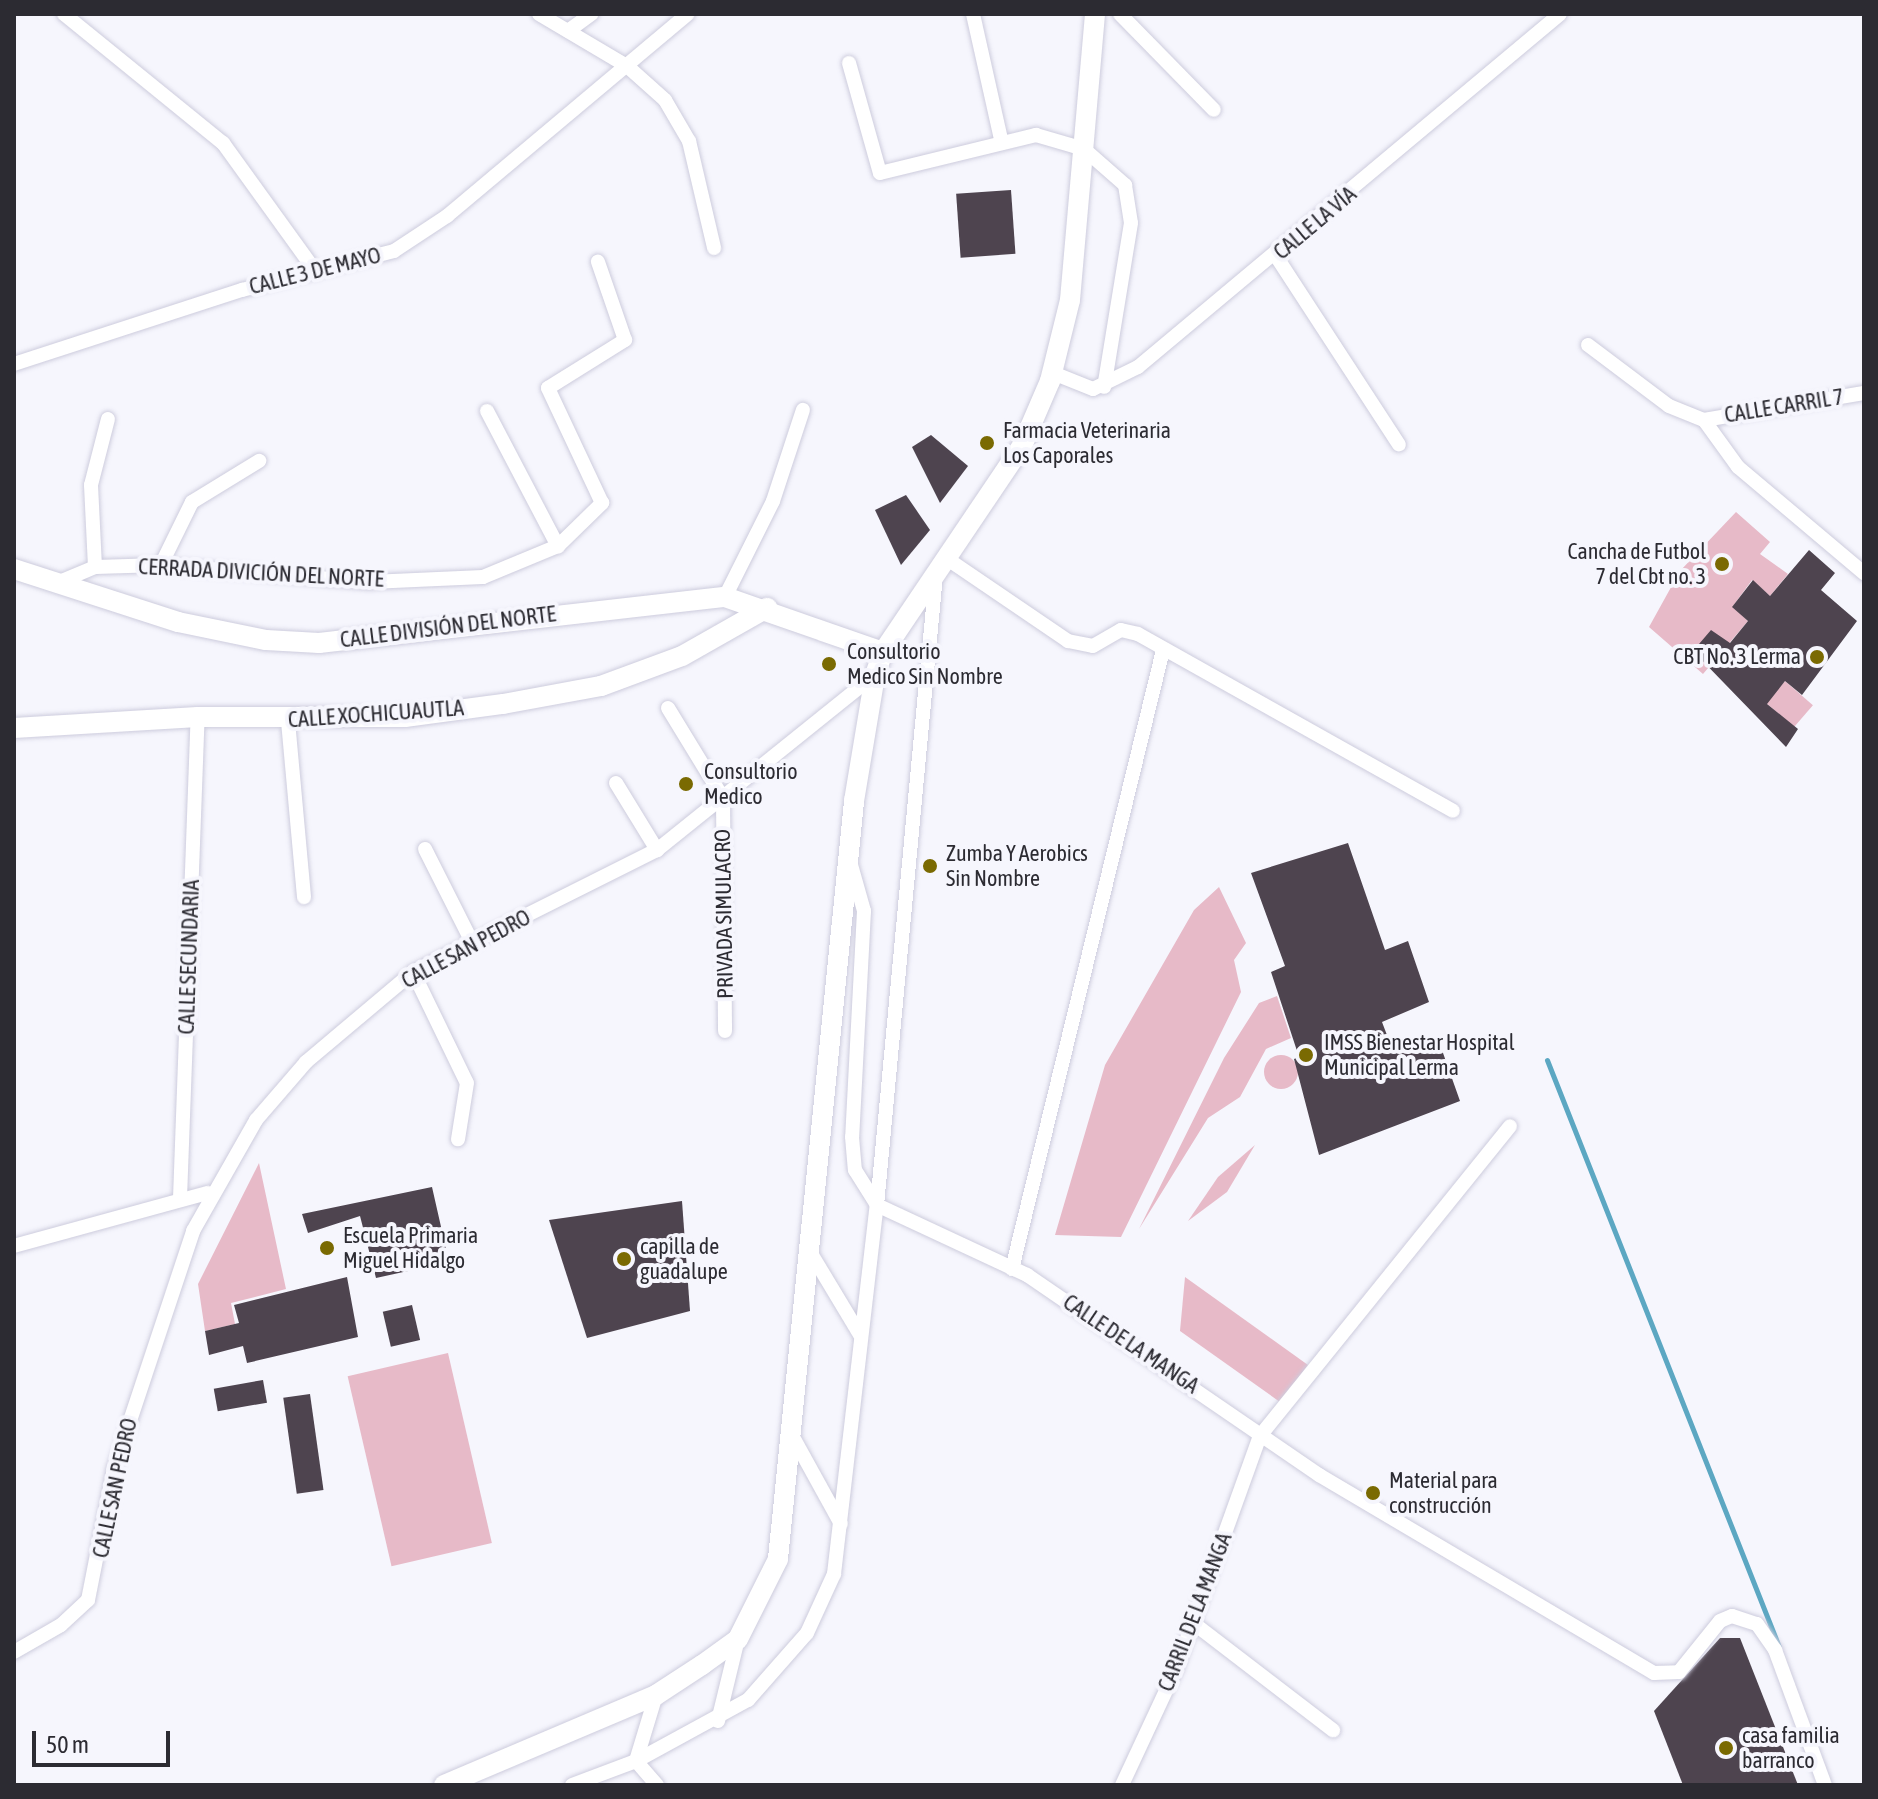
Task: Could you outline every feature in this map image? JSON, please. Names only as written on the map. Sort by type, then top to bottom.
[{"type":"main road","points":[[444,1785],[656,1695],[738,1639],[778,1559],[812,1255],[849,859],[875,675],[883,652],[1022,446],[1053,373],[1070,300],[1095,14]]},
{"type":"main road","name":"CALLE DIVISIÓN DEL NORTE","points":[[14,569],[178,622],[319,643],[725,597],[767,608],[883,652]]},
{"type":"main road","name":"CALLE XOCHICUAUTLA","points":[[14,728],[198,717],[288,721],[405,717],[601,686],[682,656],[767,608]]},
{"type":"street","points":[[64,14],[223,143],[316,272]]},
{"type":"street","points":[[539,14],[627,66],[665,100],[689,141],[714,248]]},
{"type":"street","points":[[568,31],[591,14]]},
{"type":"street","name":"CALLE 3 DE MAYO","points":[[14,364],[394,251],[447,216],[688,14]]},
{"type":"street","points":[[973,14],[1001,139]]},
{"type":"street","points":[[1120,14],[1214,110]]},
{"type":"street","name":"CALLE LA VÍA","points":[[1104,387],[1276,256],[1560,14]]},
{"type":"street","points":[[849,63],[880,173],[1001,139],[1036,135],[1084,149],[1113,171],[1131,200],[1104,387],[1053,373]]},
{"type":"street","points":[[1276,256],[1399,445]]},
{"type":"street","name":"CERRADA DIVICIÓN DEL NORTE","points":[[57,583],[95,567],[161,565],[370,582],[483,577],[558,546],[602,503],[548,388],[625,340],[598,262]]},
{"type":"street","points":[[1588,345],[1669,406],[1704,420],[1738,467],[1864,573]]},
{"type":"street","name":"CALLE CARRIL 7","points":[[1704,420],[1864,393]]},
{"type":"street","points":[[725,597],[773,501],[803,410]]},
{"type":"street","points":[[487,411],[558,546]]},
{"type":"street","points":[[95,567],[91,485],[108,419]]},
{"type":"street","points":[[161,565],[192,502],[259,461]]},
{"type":"street","points":[[572,1785],[636,1761],[718,1721],[777,1671],[807,1633],[834,1574],[877,1205],[941,564],[1068,641],[1093,646],[1121,630],[1163,650],[1453,811]]},
{"type":"street","points":[[1012,1269],[1163,650]]},
{"type":"street","name":"CALLE SAN PEDRO","points":[[14,1652],[61,1625],[88,1600],[114,1469],[152,1341],[208,1193],[306,1062],[413,972],[657,850],[875,675]]},
{"type":"street","points":[[668,708],[723,798]]},
{"type":"street","name":"CALLE SECUNDARIA","points":[[180,1198],[198,717]]},
{"type":"street","points":[[288,721],[304,897]]},
{"type":"street","points":[[616,783],[657,850]]},
{"type":"street","name":"PRIVADA SIMULACRO","points":[[723,798],[725,1031]]},
{"type":"street","points":[[425,849],[473,944]]},
{"type":"street","points":[[849,859],[864,911],[852,1137],[855,1170],[877,1205]]},
{"type":"street","points":[[413,972],[467,1083],[458,1139]]},
{"type":"street","name":"CARRIL DE LA MANGA","points":[[1122,1785],[1192,1622],[1260,1436],[1510,1126]]},
{"type":"street","points":[[14,1246],[180,1198],[208,1193]]},
{"type":"street","name":"CALLE DE LA MANGA","points":[[877,1205],[1012,1269],[1156,1358],[1260,1436],[1660,1676],[1679,1672],[1720,1621],[1732,1616],[1757,1624],[1775,1650],[1825,1785]]},
{"type":"street","points":[[812,1255],[860,1335]]},
{"type":"street","points":[[793,1437],[841,1524]]},
{"type":"street","points":[[1192,1622],[1333,1730]]},
{"type":"street","points":[[718,1721],[738,1639]]},
{"type":"street","points":[[636,1761],[656,1695]]},
{"type":"street","points":[[636,1761],[657,1785]]},
{"type":"shaded area","points":[[1736,512],[1770,542],[1760,554],[1788,574],[1770,596],[1752,580],[1733,606],[1748,621],[1703,674],[1649,627],[1680,571]]},
{"type":"shaded area","points":[[1785,681],[1813,705],[1794,727],[1766,703]]},
{"type":"shaded area","points":[[1219,887],[1246,943],[1234,960],[1241,992],[1121,1237],[1055,1235],[1105,1065],[1194,910]]},
{"type":"shaded area","points":[[1277,996],[1291,1038],[1266,1049],[1240,1097],[1208,1118],[1139,1229],[1224,1058],[1259,1003]]},
{"type":"shaded area","points":[[1281,1055],[1293,1060],[1298,1072],[1293,1084],[1281,1089],[1269,1084],[1264,1072],[1269,1060]]},
{"type":"shaded area","points":[[1255,1145],[1227,1192],[1188,1221],[1218,1177]]},
{"type":"shaded area","points":[[259,1163],[286,1289],[231,1303],[235,1324],[205,1331],[198,1284]]},
{"type":"shaded area","points":[[1185,1277],[1308,1365],[1280,1402],[1180,1331]]},
{"type":"shaded area","points":[[448,1353],[492,1543],[392,1566],[348,1376]]},
{"type":"building","points":[[1011,190],[1015,254],[961,258],[956,194]]},
{"type":"building","points":[[931,435],[968,466],[940,503],[912,447]]},
{"type":"building","points":[[906,495],[930,530],[901,565],[875,510]]},
{"type":"building","points":[[1809,550],[1835,573],[1821,590],[1857,621],[1802,695],[1785,681],[1767,704],[1798,729],[1786,747],[1693,651],[1711,630],[1730,643],[1748,621],[1732,607],[1753,580],[1770,596]]},
{"type":"building","name":"IMSS Bienestar Hospital Municipal Lerma","points":[[1348,843],[1385,950],[1408,941],[1429,1002],[1382,1022],[1393,1051],[1437,1036],[1460,1101],[1319,1155],[1294,1059],[1299,1057],[1271,972],[1285,966],[1251,873]]},
{"type":"building","points":[[432,1187],[449,1262],[376,1278],[360,1216],[308,1233],[302,1214]]},
{"type":"building","name":"capilla de guadalupe","points":[[682,1201],[690,1311],[587,1338],[549,1220]]},
{"type":"building","points":[[347,1277],[358,1337],[247,1363],[243,1346],[209,1355],[205,1331],[239,1323],[234,1305]]},
{"type":"building","points":[[412,1305],[420,1340],[391,1347],[383,1312]]},
{"type":"building","points":[[263,1380],[267,1403],[218,1411],[214,1389]]},
{"type":"building","points":[[310,1394],[323,1490],[297,1494],[283,1398]]},
{"type":"building","name":"casa familia barranco","points":[[1720,1638],[1740,1638],[1798,1785],[1683,1785],[1654,1711]]},
{"type":"waterway","points":[[1547,1060],[1779,1647]]},
{"type":"place","name":"Farmacia Veterinaria Los Caporales","points":[[987,443]]},
{"type":"place","name":"Cancha de Futbol 7 del Cbt no. 3","points":[[1722,564]]},
{"type":"place","name":"CBT No. 3 Lerma","points":[[1817,657]]},
{"type":"place","name":"Consultorio Medico Sin Nombre","points":[[829,664]]},
{"type":"place","name":"Consultorio Medico","points":[[686,784]]},
{"type":"place","name":"Zumba Y Aerobics Sin Nombre","points":[[930,866]]},
{"type":"place","name":"IMSS Bienestar Hospital Municipal Lerma","points":[[1306,1055]]},
{"type":"place","name":"Escuela Primaria Miguel Hidalgo","points":[[327,1248]]},
{"type":"place","name":"capilla de guadalupe","points":[[624,1259]]},
{"type":"place","name":"Material para construcción","points":[[1373,1493]]},
{"type":"place","name":"casa familia barranco","points":[[1726,1748]]}]
